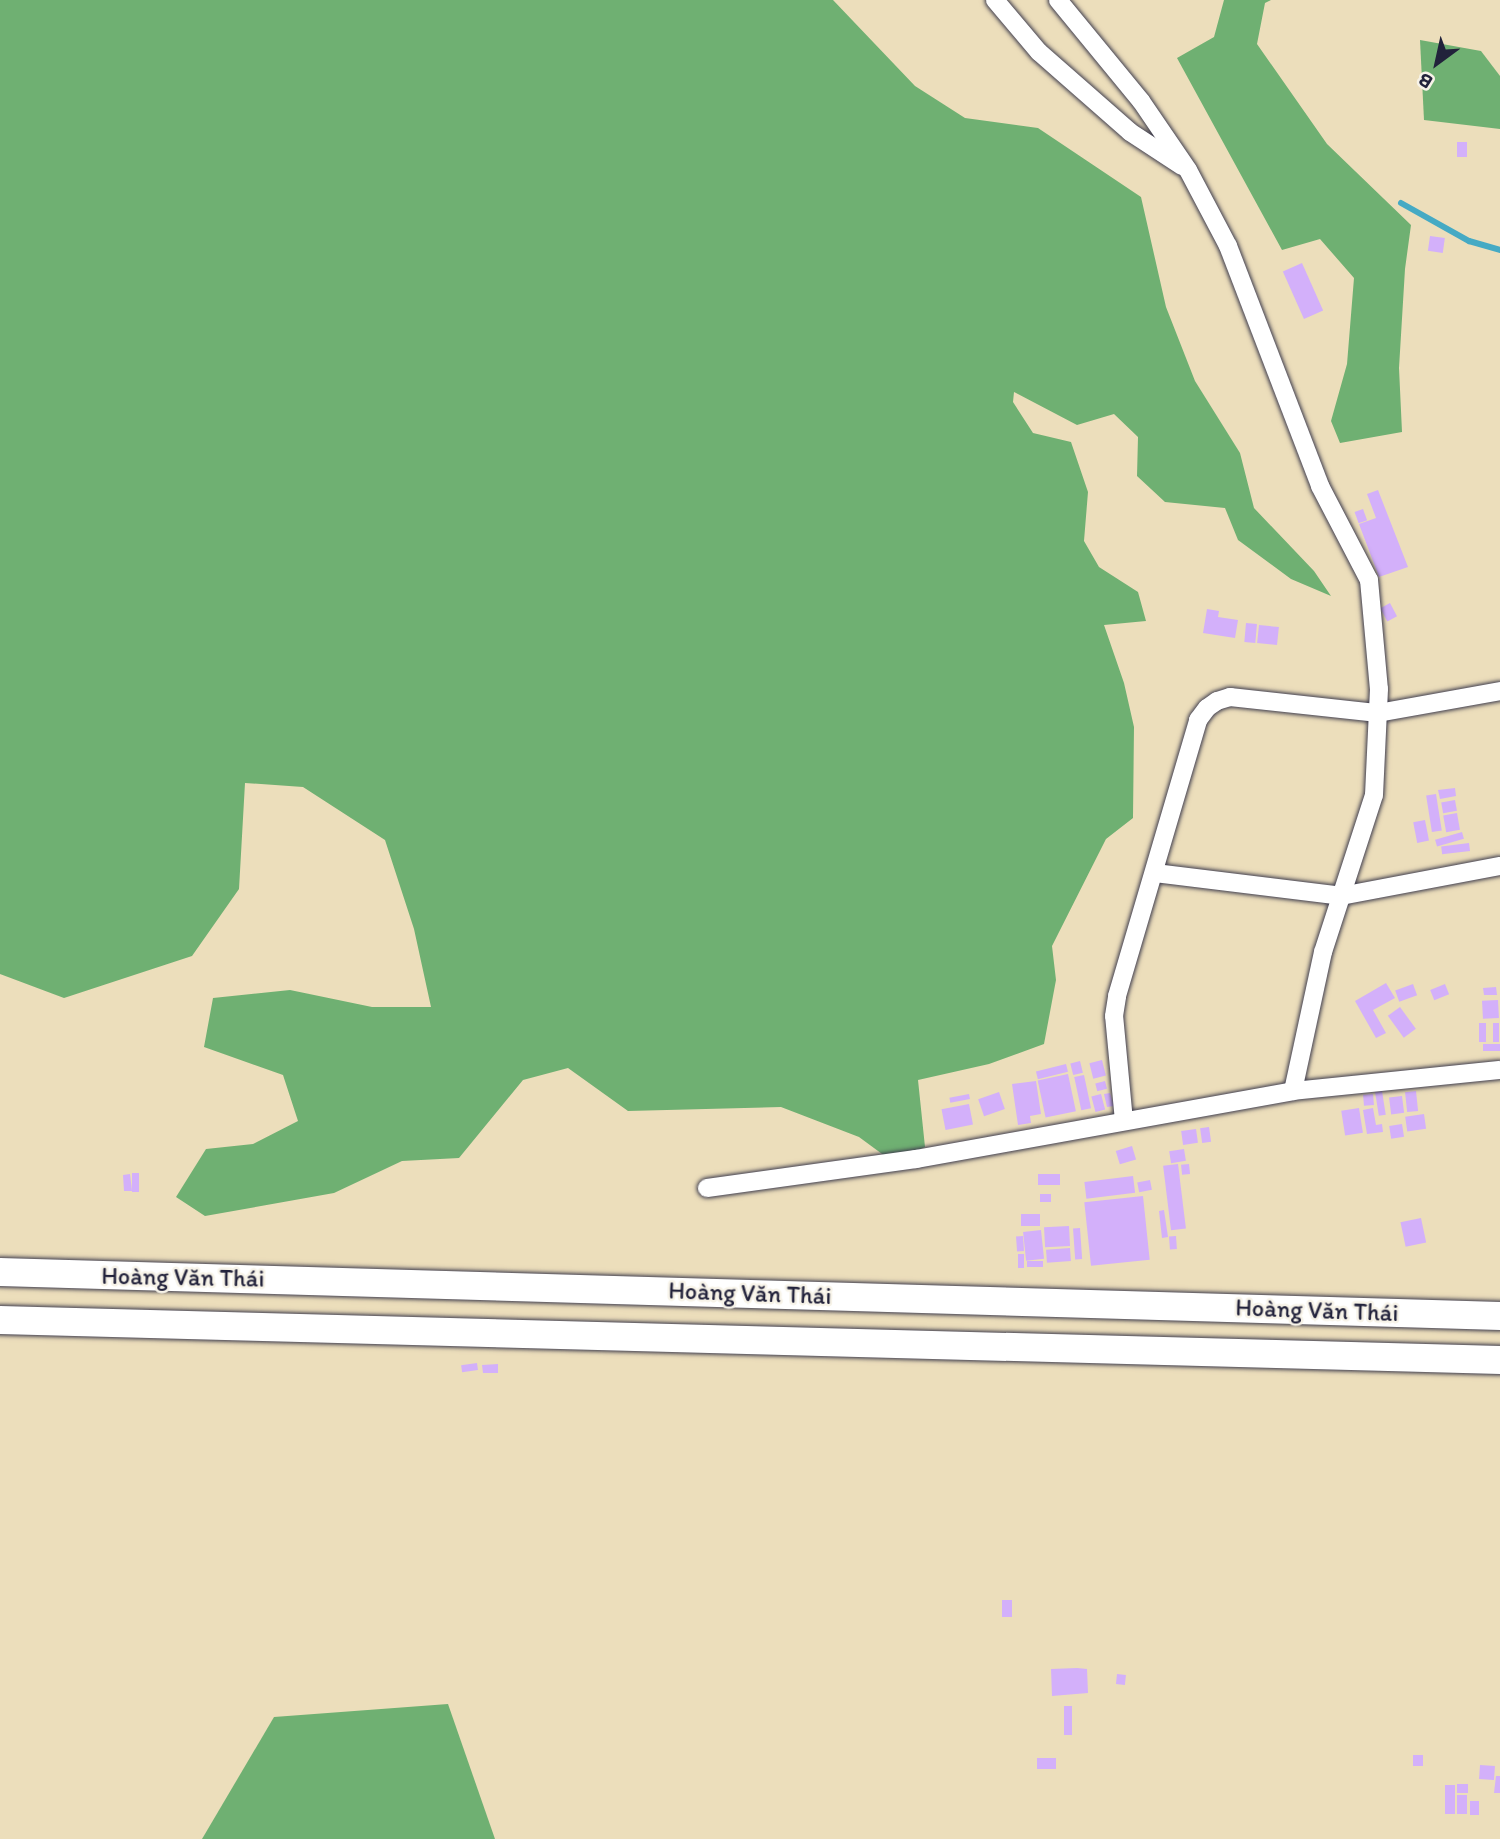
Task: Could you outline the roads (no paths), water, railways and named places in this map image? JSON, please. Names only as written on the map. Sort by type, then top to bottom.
[{"type":"main road","name":"Hoàng Văn Thái","points":[[0,1272],[1500,1316]]},
{"type":"main road","name":"Hoàng Văn Thái","points":[[0,1320],[1500,1360]]},
{"type":"street","points":[[995,0],[1040,52],[1110,115],[1130,132],[1188,170]]},
{"type":"street","points":[[1058,0],[1141,101],[1188,170],[1228,246],[1320,486],[1369,580],[1379,689],[1374,795],[1323,952],[1293,1091]]},
{"type":"street","points":[[1124,1121],[1114,1016],[1198,720],[1217,701],[1230,697],[1378,713],[1500,691]]},
{"type":"street","points":[[1155,873],[1341,896],[1500,866]]},
{"type":"street","points":[[707,1188],[916,1159],[1293,1091],[1500,1070]]},
{"type":"waterway","points":[[1401,203],[1469,241],[1500,250]]}]
